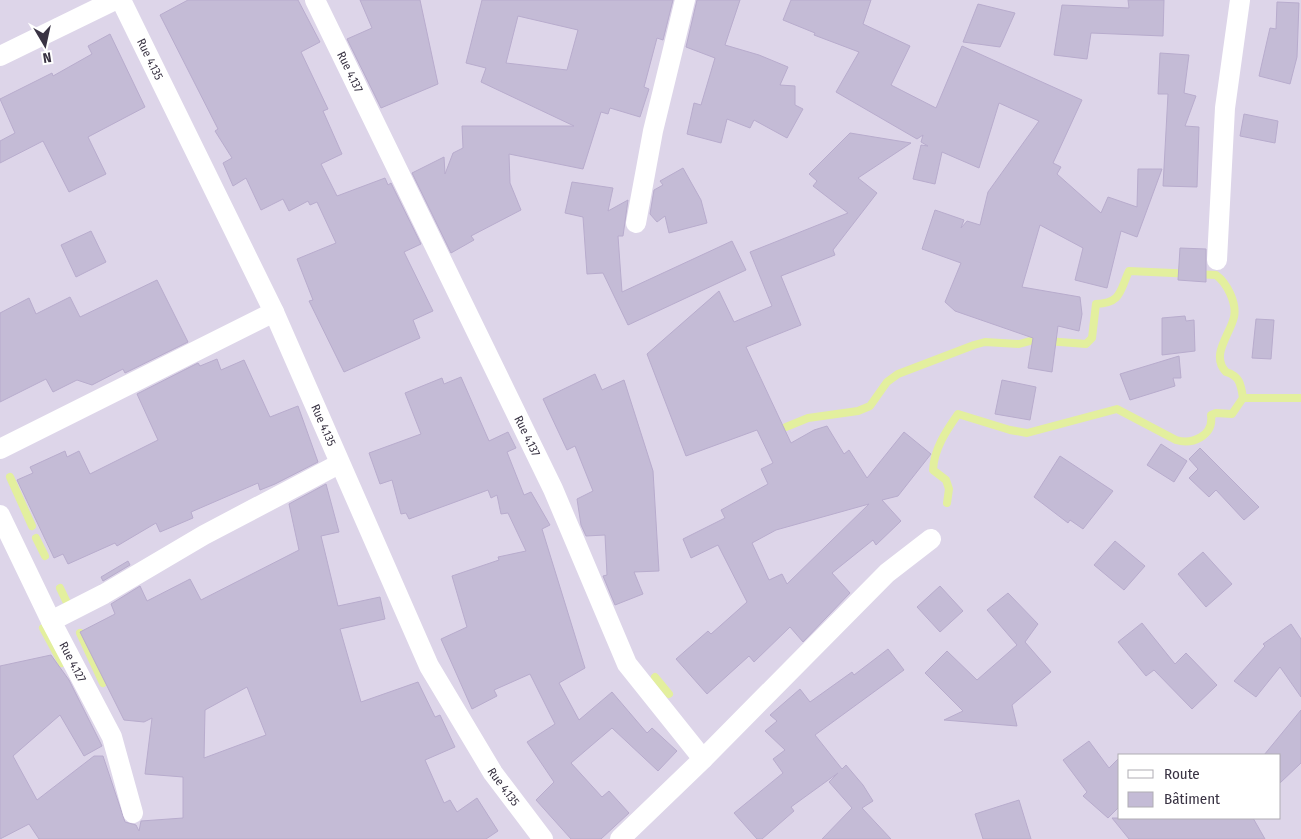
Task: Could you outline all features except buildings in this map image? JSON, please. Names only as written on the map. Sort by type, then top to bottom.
[{"type":"street","points":[[0,56],[115,0]]},
{"type":"street","name":"Rue 4.135","points":[[121,0],[274,312],[429,666],[493,773],[543,839]]},
{"type":"street","name":"Rue 4.137","points":[[315,0],[553,489],[627,664],[703,760]]},
{"type":"street","points":[[636,223],[653,131],[686,0]]},
{"type":"street","points":[[1217,260],[1225,108],[1240,0]]},
{"type":"street","points":[[0,449],[274,312]]},
{"type":"street","points":[[51,621],[104,594],[204,535],[339,464]]},
{"type":"street","name":"Rue 4.127","points":[[0,515],[51,621],[112,737],[133,813]]},
{"type":"street","points":[[620,839],[703,760],[887,573],[931,539]]},
{"type":"shaded area","points":[[0,0],[1301,0],[1301,839],[0,839]]},
{"type":"waterway","points":[[786,427],[808,418],[858,411],[870,406],[887,382],[898,374],[974,345],[985,342],[1019,344],[1034,340],[1086,344],[1092,338],[1096,304],[1105,303],[1115,298],[1119,294],[1129,271],[1216,275],[1224,283],[1233,300],[1235,312],[1232,324],[1222,345],[1220,359],[1226,372],[1234,376],[1239,382],[1243,398]]},
{"type":"waterway","points":[[947,503],[949,489],[946,480],[933,470],[941,440],[958,414],[1010,430],[1027,433],[1117,409],[1176,440],[1189,441],[1195,440],[1205,433],[1209,428],[1211,415],[1216,413],[1232,414],[1243,398],[1301,398]]},
{"type":"waterway","points":[[10,477],[32,526]]},
{"type":"waterway","points":[[36,538],[45,556]]},
{"type":"waterway","points":[[60,588],[70,609]]},
{"type":"waterway","points":[[43,628],[62,663]]},
{"type":"waterway","points":[[80,633],[103,683]]},
{"type":"waterway","points":[[655,677],[669,694]]}]
